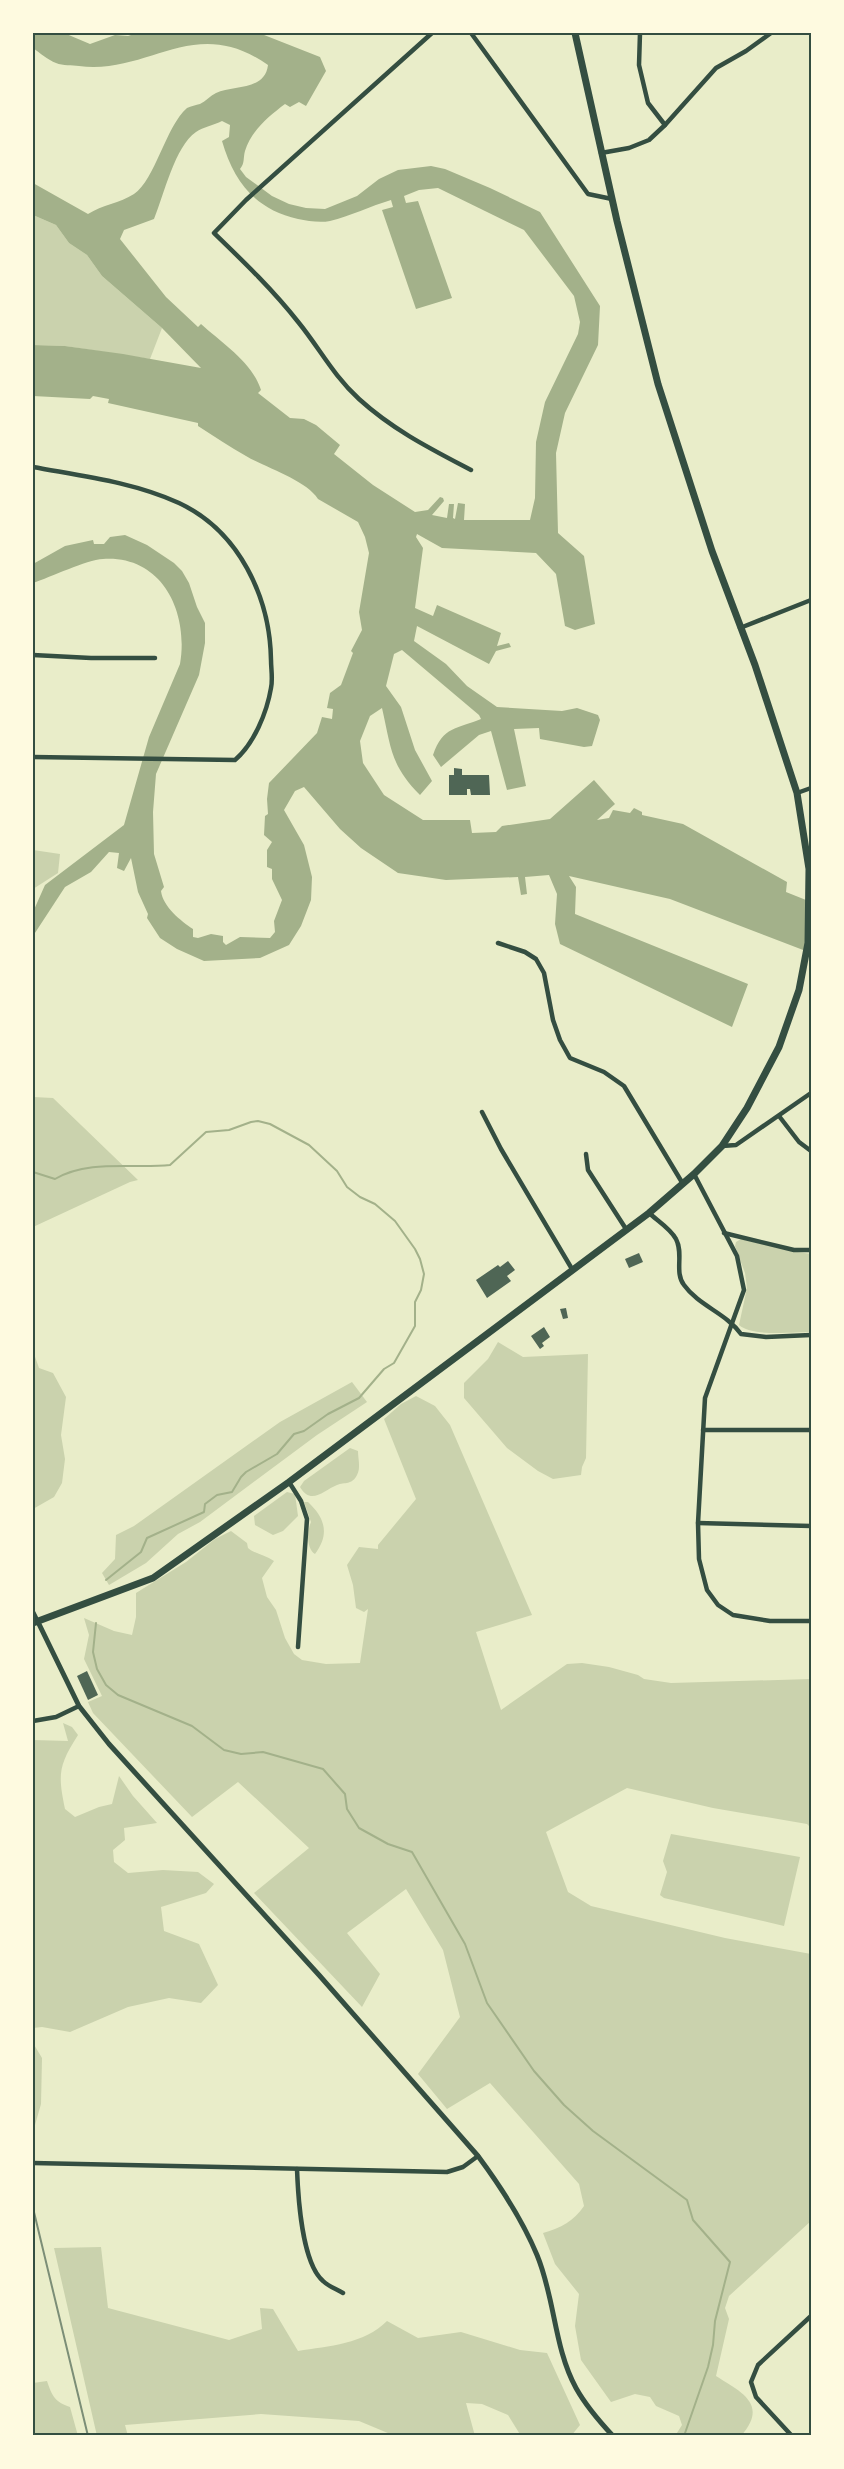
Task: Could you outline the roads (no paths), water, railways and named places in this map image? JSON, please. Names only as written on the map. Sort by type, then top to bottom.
[{"type":"main road","points":[[35,1623],[153,1578],[289,1482],[649,1213],[722,1146],[747,1108],[779,1047],[799,990],[808,943],[809,869],[797,793],[724,587],[670,423],[612,199],[575,33]]},
{"type":"street","points":[[432,33],[246,200],[214,233],[270,286],[302,326],[323,358],[359,399],[413,440],[471,470]]},
{"type":"street","points":[[471,33],[588,194],[612,199]]},
{"type":"street","points":[[640,33],[639,65],[648,103],[665,125]]},
{"type":"street","points":[[601,153],[629,148],[649,140],[716,68],[771,33]]},
{"type":"street","points":[[33,467],[114,482],[152,492],[181,504],[222,536],[239,554],[253,579],[267,620],[271,643],[271,687],[254,737],[246,750],[235,760],[33,757]]},
{"type":"street","points":[[740,628],[811,600]]},
{"type":"street","points":[[33,655],[155,658]]},
{"type":"street","points":[[797,793],[811,788]]},
{"type":"street","points":[[498,943],[525,952],[536,959],[544,973],[553,1020],[570,1058],[604,1072],[624,1086],[683,1184]]},
{"type":"street","points":[[722,1146],[736,1145],[811,1093]]},
{"type":"street","points":[[482,1112],[572,1269]]},
{"type":"street","points":[[779,1116],[799,1142],[811,1151]]},
{"type":"street","points":[[586,1154],[588,1170],[626,1229]]},
{"type":"street","points":[[694,1174],[737,1256],[744,1290],[705,1398],[698,1523],[699,1560],[707,1590],[718,1605],[733,1615],[770,1621],[811,1621]]},
{"type":"street","points":[[649,1213],[676,1238],[680,1253],[682,1282],[691,1293],[733,1323],[741,1334],[766,1337],[811,1335]]},
{"type":"street","points":[[724,1233],[794,1250],[811,1250]]},
{"type":"street","points":[[703,1430],[811,1430]]},
{"type":"street","points":[[289,1482],[302,1501],[307,1519],[298,1647]]},
{"type":"street","points":[[698,1523],[811,1526]]},
{"type":"street","points":[[33,1612],[35,1623],[79,1706],[109,1744],[319,1975],[478,2156],[516,2211],[538,2256],[575,2387],[593,2415],[613,2436]]},
{"type":"street","points":[[33,1721],[56,1717],[79,1706]]},
{"type":"street","points":[[33,2163],[447,2172],[463,2167],[478,2156]]},
{"type":"street","points":[[297,2169],[303,2232],[313,2265],[321,2280],[343,2293]]},
{"type":"street","points":[[783,2436],[790,2434],[756,2397],[751,2382],[758,2365],[811,2316]]},
{"type":"waterway","points":[[33,1172],[55,1179],[68,1173],[97,1167],[170,1165],[206,1132],[229,1130],[258,1121],[270,1124],[309,1145],[337,1171],[347,1187],[360,1197],[375,1204],[395,1221],[415,1249],[424,1274],[421,1290],[415,1302],[415,1326],[394,1363],[384,1369],[359,1398],[328,1414],[304,1431],[294,1434],[277,1454],[246,1472],[232,1492],[217,1495],[205,1504],[204,1512],[147,1538],[141,1552],[106,1580]]},
{"type":"waterway","points":[[96,1623],[93,1652],[97,1669],[106,1685],[118,1695],[192,1726],[224,1750],[241,1754],[263,1752],[323,1769],[345,1794],[347,1809],[359,1828],[388,1844],[412,1852],[465,1944],[487,2003],[534,2071],[564,2105],[593,2131],[687,2200],[693,2220],[730,2262],[715,2321],[708,2367],[684,2436]]},
{"type":"railway","points":[[33,2208],[88,2436]]}]
